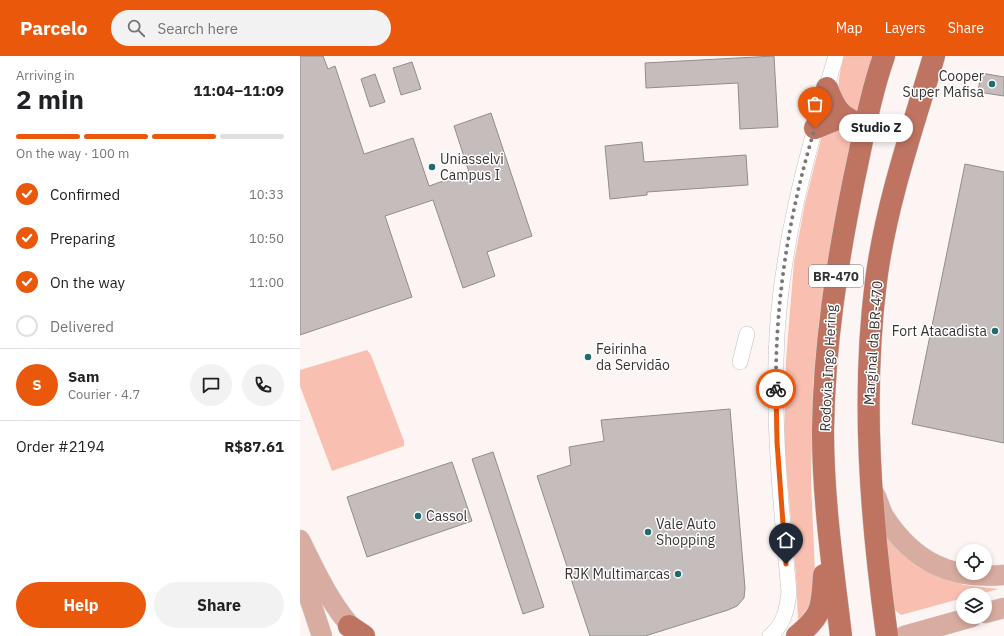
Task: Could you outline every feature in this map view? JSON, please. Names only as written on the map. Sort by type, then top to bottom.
[{"type":"highway","name":"Rodovia Ingo Hering","points":[[840,633],[827,500],[824,432],[829,322],[842,236],[865,127],[884,56]]},
{"type":"highway","name":"Marginal da BR-470","points":[[887,636],[881,593],[868,426],[868,384],[876,280],[890,210],[916,111],[934,56]]},
{"type":"highway","points":[[826,88],[834,106],[842,117],[865,127]]},
{"type":"highway","points":[[815,128],[842,117]]},
{"type":"highway","points":[[797,636],[817,617],[822,603],[827,500]]},
{"type":"main road","points":[[872,490],[884,516],[902,542],[925,559],[943,569],[963,574],[991,576],[1004,575]]},
{"type":"main road","points":[[300,540],[315,572],[358,633]]},
{"type":"main road","points":[[300,570],[322,636]]},
{"type":"main road","points":[[992,611],[1004,608]]},
{"type":"main road","points":[[909,635],[956,622]]},
{"type":"street","points":[[770,636],[784,618],[789,592],[777,442],[776,360],[785,260],[797,199],[815,128],[836,56]]},
{"type":"street","points":[[740,362],[747,334]]},
{"type":"shaded area","points":[[844,56],[874,56],[858,116],[844,102],[839,89],[840,74]]},
{"type":"shaded area","points":[[836,125],[855,129],[839,198],[819,321],[813,385],[811,481],[816,596],[798,619],[796,577],[784,441],[786,360],[794,262],[805,203],[821,139],[829,128]]},
{"type":"shaded area","points":[[367,350],[371,355],[404,441],[404,446],[332,471],[300,386],[300,370]]},
{"type":"shaded area","points":[[880,525],[931,573],[964,585],[990,588],[956,588],[956,600],[901,615],[892,608]]},
{"type":"building","points":[[300,56],[323,56],[328,69],[335,66],[364,154],[413,138],[429,186],[469,172],[454,126],[491,113],[532,236],[487,252],[495,276],[463,288],[433,200],[385,216],[412,297],[300,335]]},
{"type":"building","points":[[774,56],[778,127],[740,129],[738,83],[646,88],[645,63]]},
{"type":"building","points":[[412,62],[421,89],[401,95],[393,68]]},
{"type":"building","name":"Cooper Super Mafisa","points":[[981,73],[1004,77],[1004,96],[978,92]]},
{"type":"building","points":[[375,74],[385,102],[370,107],[361,79]]},
{"type":"building","points":[[642,142],[644,162],[746,155],[748,185],[647,192],[647,195],[610,199],[605,146]]},
{"type":"building","points":[[965,164],[1004,172],[1004,443],[912,424]]},
{"type":"building","name":"Vale Auto Shopping","points":[[730,409],[745,588],[744,598],[737,606],[728,610],[645,636],[590,636],[537,476],[571,465],[569,447],[604,441],[601,420]]},
{"type":"building","points":[[493,452],[544,607],[523,614],[472,459]]},
{"type":"building","points":[[452,462],[472,521],[367,557],[347,497]]},
{"type":"way so far","points":[[776,389],[777,334],[785,260],[797,199],[815,128]]},
{"type":"place","name":"Cooper Super Mafisa","points":[[992,84]]},
{"type":"place","name":"Studio Z","points":[[815,128]]},
{"type":"place","name":"Uniasselvi Campus I","points":[[432,167]]},
{"type":"place","name":"Fort Atacadista","points":[[995,331]]},
{"type":"place","name":"Feirinha da Servidão","points":[[588,357]]},
{"type":"place","name":"Cassol","points":[[418,516]]},
{"type":"place","name":"Vale Auto Shopping","points":[[648,532]]},
{"type":"place","name":"RJK Multimarcas","points":[[678,574]]},
{"type":"route","points":[[776,389],[777,442],[786,564]]}]
